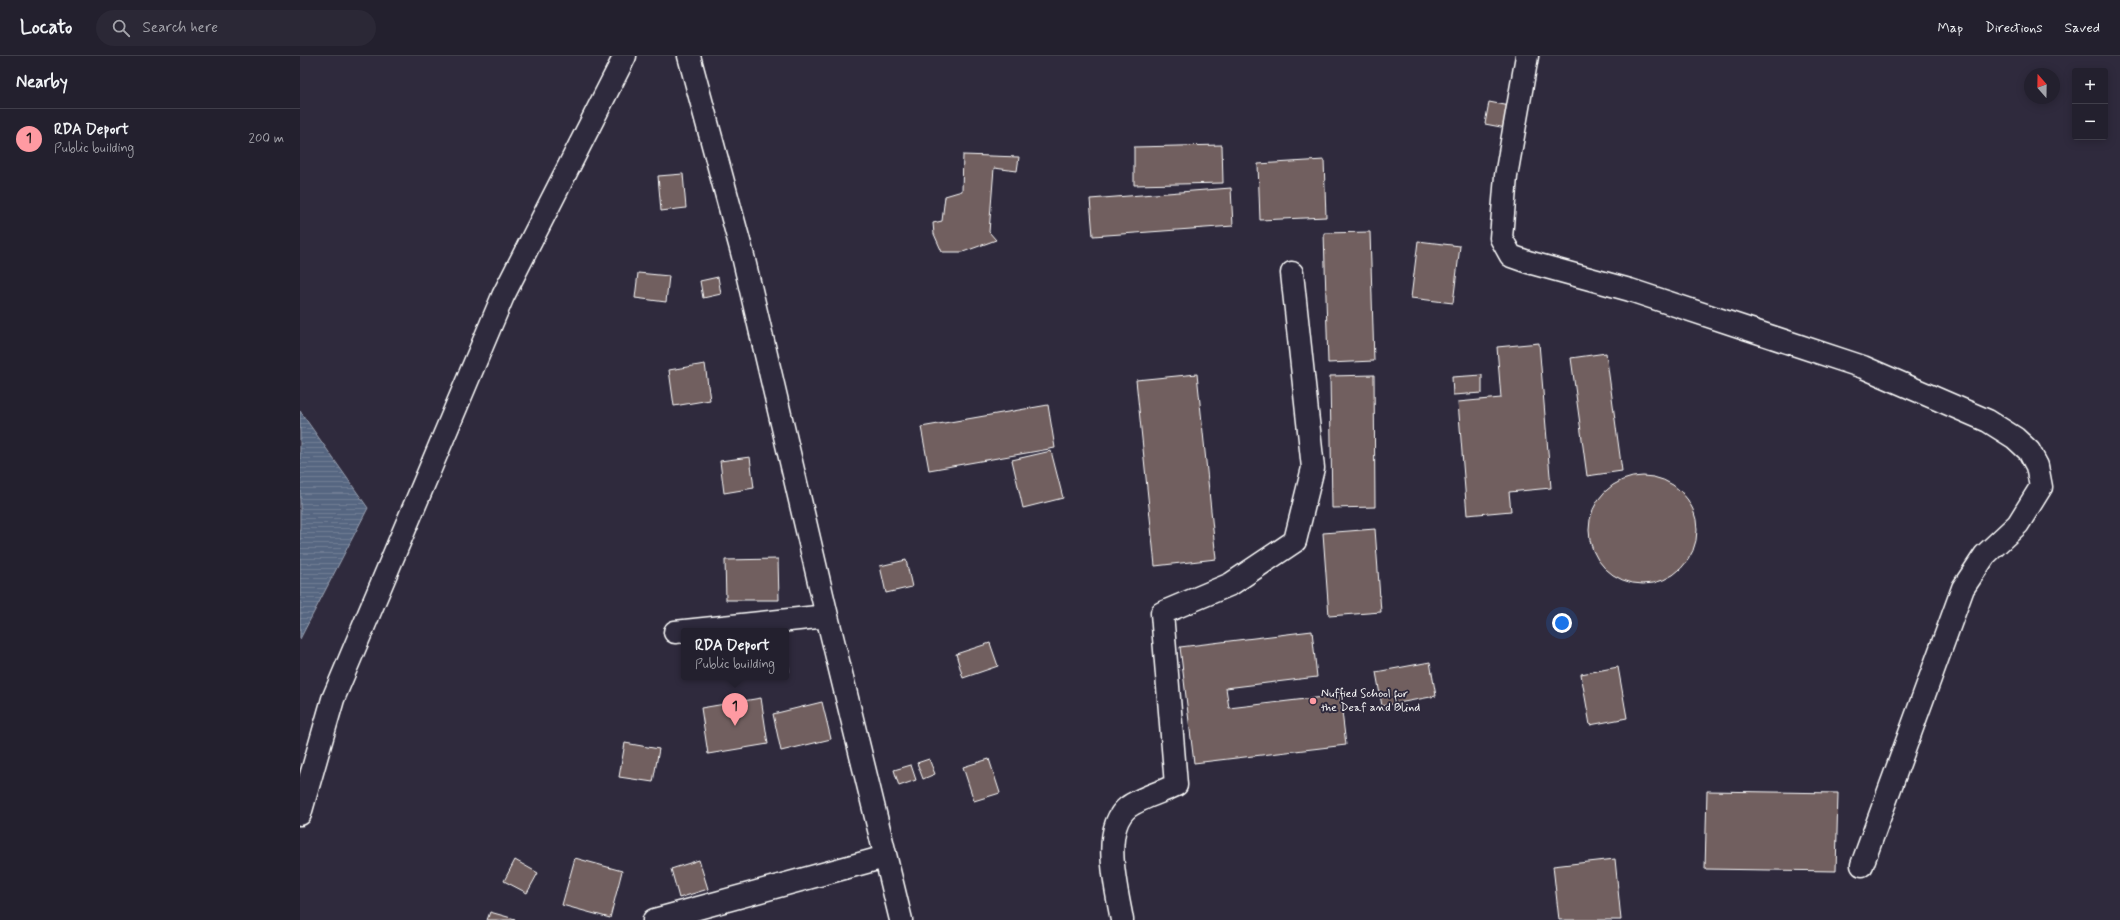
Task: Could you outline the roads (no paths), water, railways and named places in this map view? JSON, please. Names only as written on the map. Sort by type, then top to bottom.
[{"type":"street","points":[[300,814],[333,699],[503,296],[625,56]]},
{"type":"street","points":[[689,56],[743,256],[827,616],[901,920]]},
{"type":"street","points":[[1527,56],[1506,176],[1501,238],[1511,256],[1630,290],[1863,367],[1988,421],[2016,438],[2029,451],[2037,466],[2041,487],[2018,524],[1985,555],[1963,588],[1862,865]]},
{"type":"street","points":[[1122,920],[1112,862],[1115,826],[1128,808],[1176,785],[1162,613],[1231,584],[1295,541],[1313,468],[1292,273]]},
{"type":"street","points":[[713,628],[827,616]]},
{"type":"street","points":[[675,632],[681,631]]},
{"type":"street","points":[[654,920],[885,857]]},
{"type":"water","points":[[300,411],[368,508],[300,639]]},
{"type":"place","name":"Nuffied School for the Deaf and Blind","points":[[1313,701]]},
{"type":"place","name":"RDA Deport","points":[[735,726]]}]
